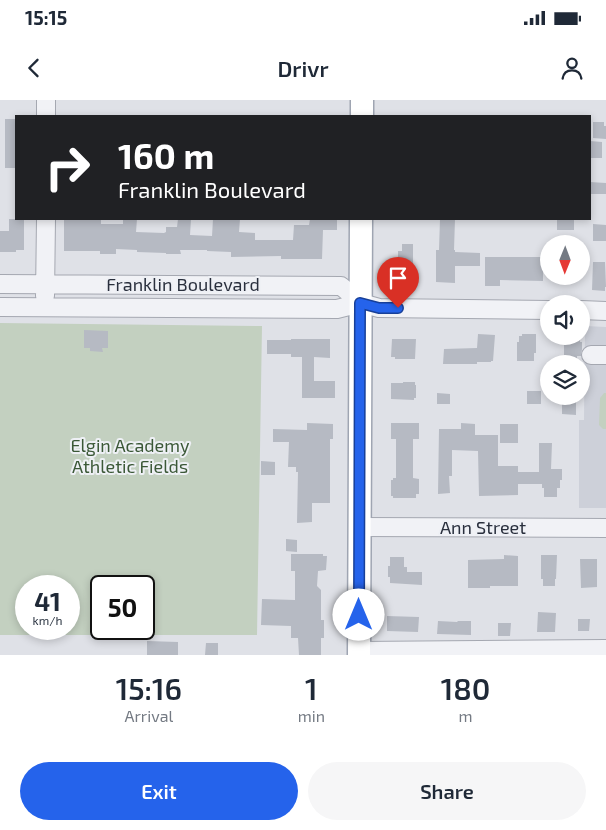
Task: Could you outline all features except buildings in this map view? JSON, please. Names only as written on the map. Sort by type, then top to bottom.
[{"type":"main road","points":[[362,100],[362,115]]},
{"type":"main road","points":[[359,653],[361,220]]},
{"type":"street","points":[[46,100],[46,115]]},
{"type":"street","points":[[45,307],[46,220]]},
{"type":"street","name":"Franklin Boulevard","points":[[0,284],[341,286],[360,303],[379,308],[540,310]]},
{"type":"street","name":"Franklin Boulevard","points":[[0,307],[337,309],[360,303]]},
{"type":"street","points":[[590,310],[606,311]]},
{"type":"street","name":"Ann Street","points":[[359,527],[606,528]]},
{"type":"street","points":[[359,653],[600,651]]},
{"type":"shaded area","points":[[590,326],[606,327],[606,508],[579,508],[579,420],[584,420],[584,405],[590,405],[590,355],[585,355],[585,345],[590,345]]},
{"type":"green space","name":"Elgin Academy Athletic Fields","points":[[0,323],[262,326],[257,635],[155,635],[155,575],[90,575],[90,635],[80,635],[80,575],[15,575],[15,635],[0,635]]},
{"type":"green space","points":[[606,393],[606,429],[599,425],[600,398]]},
{"type":"route","points":[[359,615],[360,303],[379,308],[398,308]]}]
